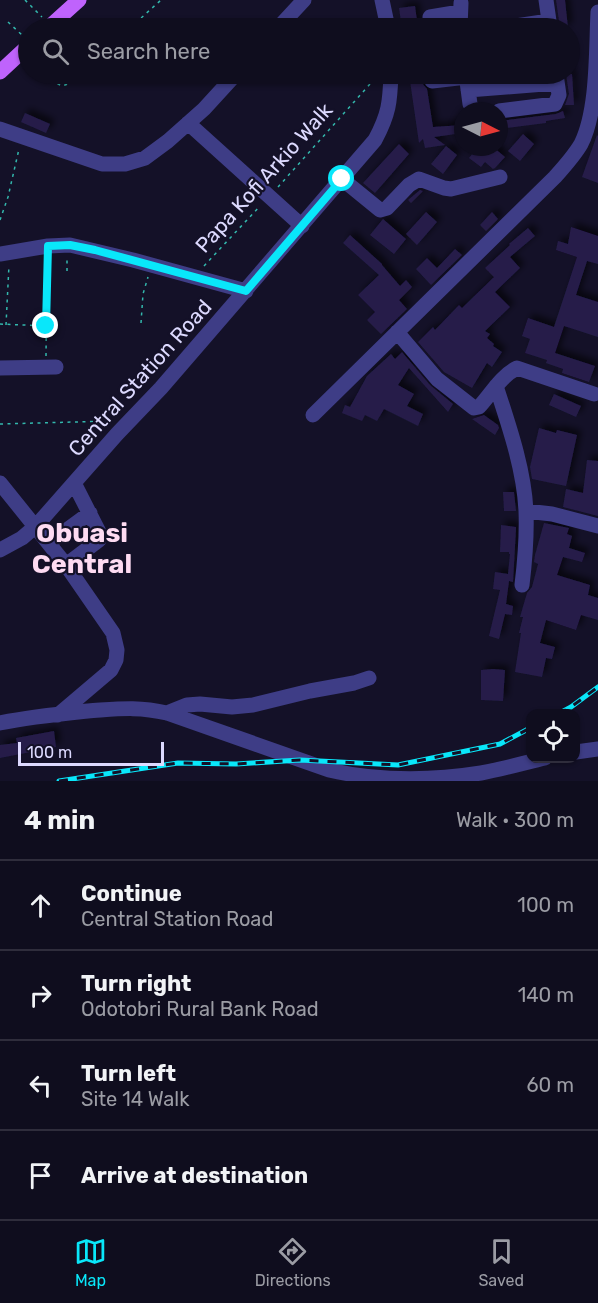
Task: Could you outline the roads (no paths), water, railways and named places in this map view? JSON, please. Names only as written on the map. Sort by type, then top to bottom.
[{"type":"main road","points":[[59,18],[79,0]]},
{"type":"main road","points":[[0,72],[18,50]]},
{"type":"street","points":[[287,18],[304,0]]},
{"type":"street","points":[[382,0],[386,18]]},
{"type":"street","points":[[546,0],[548,18]]},
{"type":"street","points":[[430,17],[463,4]]},
{"type":"street","points":[[313,415],[555,177],[571,158],[581,143],[593,105],[598,12]]},
{"type":"street","points":[[0,129],[102,164],[125,164],[145,158],[168,141],[204,109],[227,84]]},
{"type":"street","name":"Central Station Road","points":[[0,550],[22,538],[36,526],[161,388],[375,140],[385,122],[391,84]]},
{"type":"street","points":[[467,84],[470,102]]},
{"type":"street","points":[[508,110],[555,104],[559,95],[558,84]]},
{"type":"street","points":[[188,123],[302,226]]},
{"type":"street","points":[[342,179],[380,210],[387,208],[409,184],[419,179],[451,189],[500,177]]},
{"type":"street","points":[[5,253],[70,245],[246,291]]},
{"type":"street","points":[[397,332],[437,379],[474,408],[480,407],[496,386],[518,368],[594,394]]},
{"type":"street","points":[[0,368],[50,367]]},
{"type":"street","points":[[496,386],[522,481],[526,511],[526,551],[522,585]]},
{"type":"street","points":[[0,483],[50,543],[113,633],[117,650],[116,660],[111,670],[58,714]]},
{"type":"street","points":[[66,565],[99,540],[100,534],[74,483]]},
{"type":"street","points":[[526,511],[552,514],[598,526]]},
{"type":"street","points":[[50,543],[90,513]]},
{"type":"street","points":[[167,713],[187,705],[232,707],[253,705],[369,678]]},
{"type":"street","points":[[0,723],[58,714],[133,708],[148,709],[167,713],[351,776],[394,781],[475,774],[526,763]]},
{"type":"street","points":[[580,751],[598,749]]},
{"type":"street","points":[[315,765],[325,781]]},
{"type":"railway","points":[[567,709],[598,687]]},
{"type":"railway","points":[[59,781],[178,763],[236,764],[300,760],[398,765],[500,744],[526,730]]},
{"type":"district","name":"Obuasi Central","points":[[82,548]]}]
